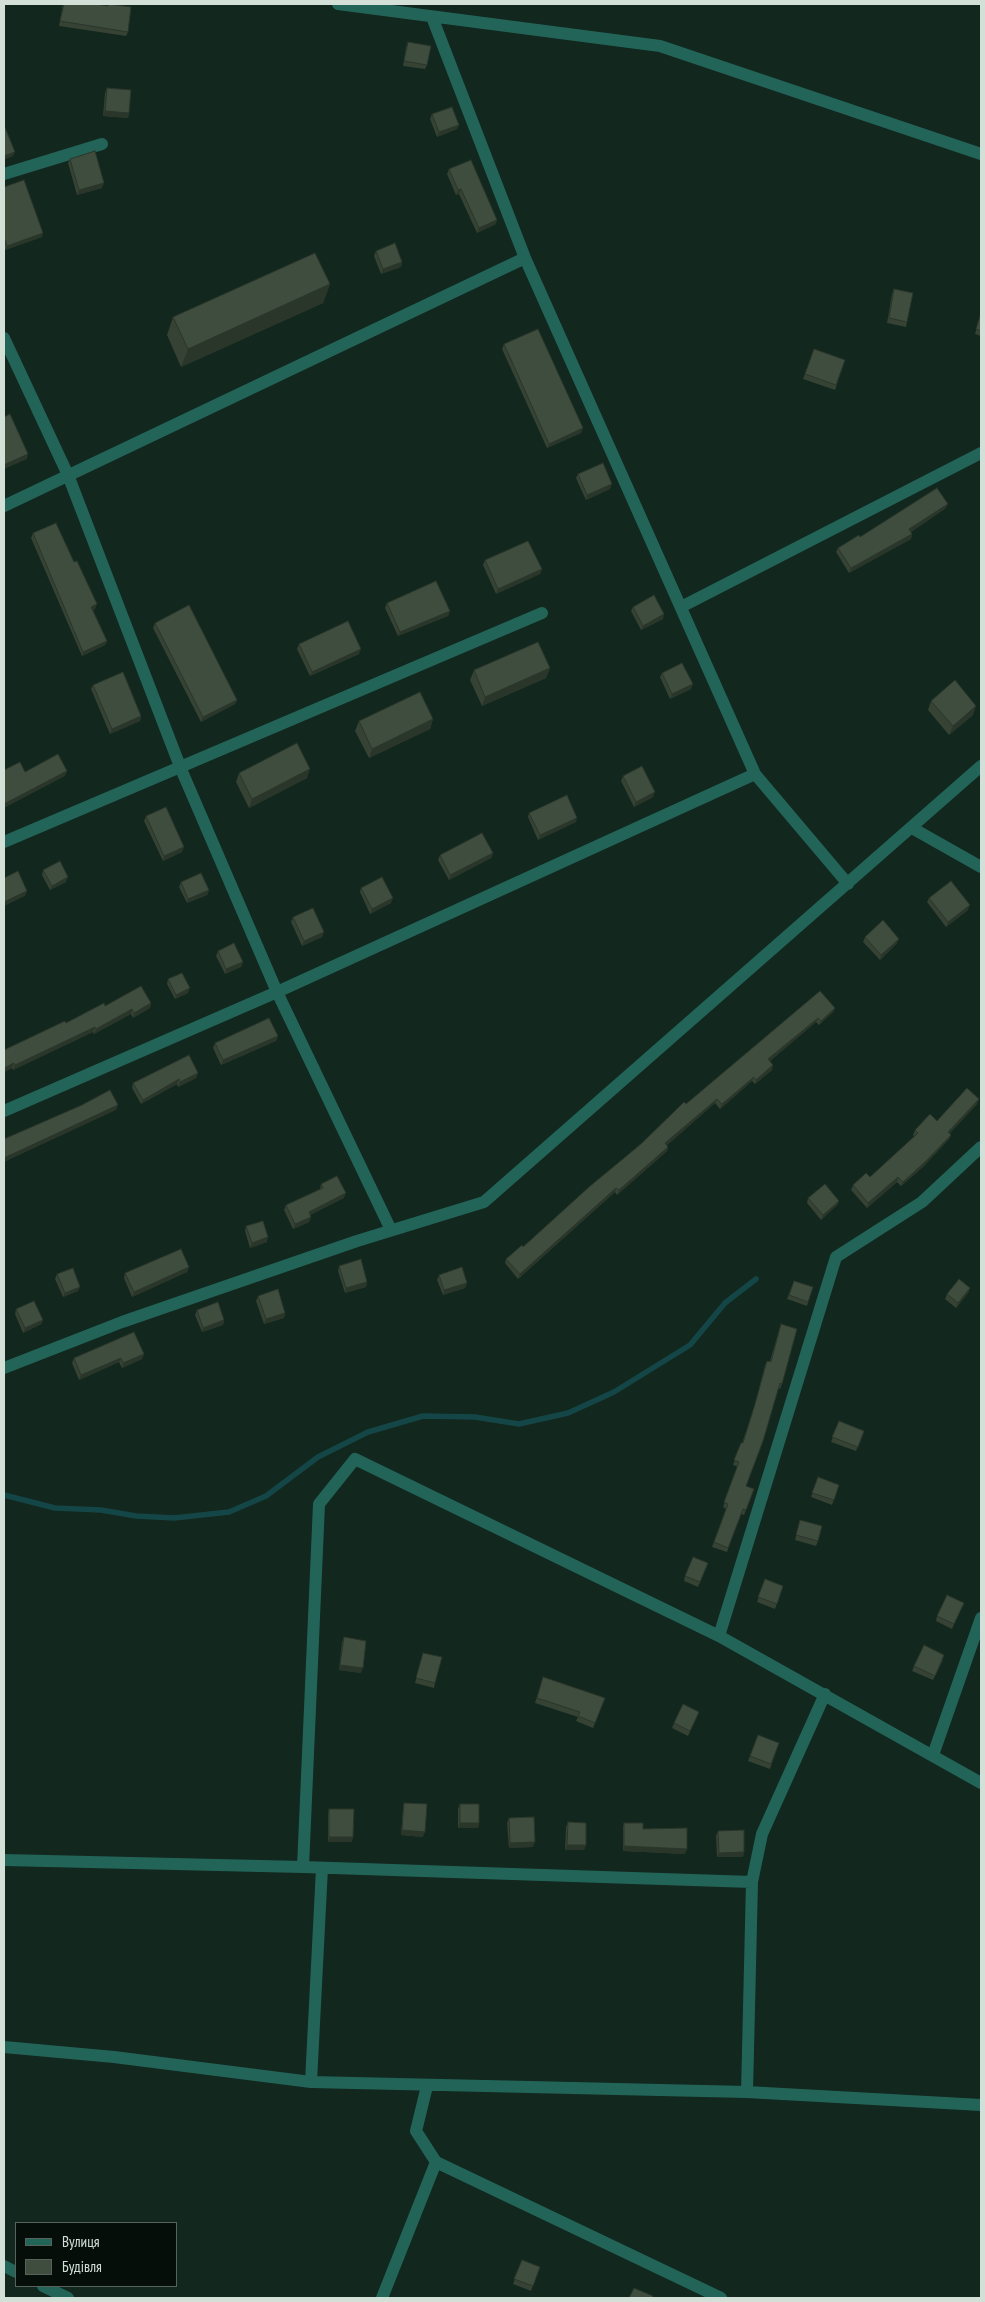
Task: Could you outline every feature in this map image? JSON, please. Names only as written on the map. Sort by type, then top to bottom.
[{"type":"street","points":[[338,4],[660,46],[981,154]]},
{"type":"street","points":[[432,17],[525,258],[755,774],[848,884]]},
{"type":"street","points":[[4,174],[102,144]]},
{"type":"street","points":[[4,506],[525,258]]},
{"type":"street","points":[[4,338],[68,475],[181,768],[278,992],[391,1230]]},
{"type":"street","points":[[680,607],[979,454],[981,440]]},
{"type":"street","points":[[4,842],[542,613]]},
{"type":"street","points":[[4,1368],[122,1322],[391,1230],[484,1202],[981,766]]},
{"type":"street","points":[[4,1111],[278,992],[755,774]]},
{"type":"street","points":[[912,828],[981,867]]},
{"type":"street","points":[[720,1636],[836,1258],[922,1202],[981,1147]]},
{"type":"street","points":[[303,1867],[318,1504],[355,1459],[720,1636],[981,1783]]},
{"type":"street","points":[[933,1755],[981,1618]]},
{"type":"street","points":[[747,2092],[752,1882],[762,1834],[825,1694]]},
{"type":"street","points":[[4,1860],[303,1867],[752,1882]]},
{"type":"street","points":[[311,2082],[322,1868]]},
{"type":"street","points":[[4,2046],[311,2082],[747,2092],[981,2105]]},
{"type":"street","points":[[427,2086],[416,2130],[436,2162],[721,2298]]},
{"type":"street","points":[[382,2298],[436,2162]]},
{"type":"street","points":[[46,2287],[68,2298]]},
{"type":"building","points":[[64,4],[108,6],[109,4],[131,7],[128,32],[60,21]]},
{"type":"building","points":[[408,42],[431,46],[427,65],[404,61]]},
{"type":"building","points":[[107,88],[131,90],[129,113],[105,111]]},
{"type":"building","points":[[452,107],[459,125],[439,132],[432,114]]},
{"type":"building","points":[[4,125],[15,152],[4,156]]},
{"type":"building","points":[[95,151],[104,183],[79,190],[70,159]]},
{"type":"building","points":[[471,160],[497,220],[479,228],[461,189],[458,190],[449,169]]},
{"type":"building","points":[[24,180],[43,233],[7,246],[4,237],[4,187]]},
{"type":"building","points":[[395,243],[402,262],[383,269],[376,251]]},
{"type":"building","points":[[315,253],[330,284],[188,349],[173,317]]},
{"type":"building","points":[[894,289],[913,293],[907,322],[889,318]]},
{"type":"building","points":[[981,313],[981,331],[976,329]]},
{"type":"building","points":[[538,329],[583,428],[549,444],[504,344]]},
{"type":"building","points":[[814,349],[845,360],[836,385],[805,374]]},
{"type":"building","points":[[10,414],[28,454],[4,465],[4,417]]},
{"type":"building","points":[[603,463],[612,484],[587,495],[578,474]]},
{"type":"building","points":[[937,488],[948,504],[909,529],[912,534],[851,568],[838,548],[859,535],[860,537]]},
{"type":"building","points":[[56,523],[74,562],[77,561],[97,604],[91,607],[107,641],[83,652],[33,533]]},
{"type":"building","points":[[528,541],[542,569],[498,589],[485,560]]},
{"type":"building","points":[[436,581],[450,611],[400,632],[387,603]]},
{"type":"building","points":[[654,595],[664,614],[643,626],[633,607]]},
{"type":"building","points":[[189,605],[237,700],[203,717],[155,623]]},
{"type":"building","points":[[348,621],[361,649],[312,672],[299,644]]},
{"type":"building","points":[[538,642],[550,668],[485,697],[474,670]]},
{"type":"building","points":[[682,663],[693,684],[672,694],[662,673]]},
{"type":"building","points":[[123,672],[141,716],[112,729],[93,685]]},
{"type":"building","points":[[955,680],[976,706],[953,726],[931,701]]},
{"type":"building","points":[[420,692],[433,719],[372,749],[359,721]]},
{"type":"building","points":[[297,743],[310,769],[252,799],[239,773]]},
{"type":"building","points":[[58,754],[67,771],[4,804],[4,770],[20,762],[25,772]]},
{"type":"building","points":[[642,766],[655,792],[636,802],[623,776]]},
{"type":"building","points":[[567,795],[577,818],[540,835],[529,813]]},
{"type":"building","points":[[166,807],[184,847],[164,856],[146,816]]},
{"type":"building","points":[[482,833],[493,853],[450,875],[440,855]]},
{"type":"building","points":[[60,861],[68,877],[52,886],[43,870]]},
{"type":"building","points":[[18,871],[27,891],[4,902],[4,878]]},
{"type":"building","points":[[201,873],[209,890],[188,899],[181,882]]},
{"type":"building","points":[[382,877],[393,898],[372,909],[361,888]]},
{"type":"building","points":[[951,881],[970,905],[948,922],[929,898]]},
{"type":"building","points":[[313,908],[324,932],[304,941],[293,917]]},
{"type":"building","points":[[883,920],[899,939],[881,955],[865,937]]},
{"type":"building","points":[[234,943],[243,962],[226,969],[218,951]]},
{"type":"building","points":[[182,973],[190,988],[176,995],[168,979]]},
{"type":"building","points":[[141,986],[151,1003],[134,1013],[132,1009],[96,1029],[95,1027],[15,1065],[14,1063],[4,1068],[4,1050],[65,1021],[66,1023],[104,1003],[105,1006]]},
{"type":"building","points":[[820,991],[835,1008],[821,1021],[818,1018],[768,1059],[773,1065],[756,1080],[754,1077],[722,1104],[717,1099],[665,1143],[668,1147],[619,1190],[616,1188],[520,1274],[506,1259],[522,1245],[523,1247],[589,1187],[641,1144],[684,1102],[686,1104]]},
{"type":"building","points":[[269,1018],[278,1036],[223,1060],[215,1043]]},
{"type":"building","points":[[189,1055],[198,1073],[180,1082],[179,1079],[143,1100],[133,1083]]},
{"type":"building","points":[[967,1088],[979,1099],[948,1132],[951,1135],[903,1182],[898,1177],[868,1203],[853,1185],[866,1173],[870,1177],[918,1133],[915,1130],[930,1114],[937,1121]]},
{"type":"building","points":[[110,1090],[118,1105],[4,1158],[4,1139],[82,1105]]},
{"type":"building","points":[[337,1176],[346,1193],[309,1212],[311,1217],[295,1224],[286,1205],[323,1188],[321,1184]]},
{"type":"building","points":[[825,1184],[839,1201],[823,1215],[808,1198]]},
{"type":"building","points":[[263,1221],[268,1237],[252,1243],[246,1226]]},
{"type":"building","points":[[181,1249],[189,1267],[134,1292],[125,1273]]},
{"type":"building","points":[[361,1259],[367,1282],[346,1288],[339,1266]]},
{"type":"building","points":[[462,1267],[467,1283],[444,1290],[439,1275]]},
{"type":"building","points":[[73,1268],[80,1287],[65,1293],[57,1274]]},
{"type":"building","points":[[959,1279],[970,1288],[958,1303],[947,1294]]},
{"type":"building","points":[[794,1281],[813,1287],[808,1302],[789,1295]]},
{"type":"building","points":[[278,1289],[285,1313],[266,1319],[258,1296]]},
{"type":"building","points":[[34,1301],[43,1320],[25,1328],[16,1309]]},
{"type":"building","points":[[218,1302],[224,1320],[203,1328],[197,1310]]},
{"type":"building","points":[[781,1324],[797,1329],[782,1384],[780,1383],[763,1441],[746,1486],[754,1489],[746,1510],[743,1509],[728,1548],[714,1542],[728,1504],[724,1502],[739,1462],[734,1460],[741,1443],[743,1443],[767,1361],[771,1362]]},
{"type":"building","points":[[134,1332],[144,1354],[123,1363],[121,1358],[81,1375],[74,1358]]},
{"type":"building","points":[[839,1421],[864,1431],[858,1447],[832,1437]]},
{"type":"building","points":[[818,1477],[839,1485],[834,1500],[812,1493]]},
{"type":"building","points":[[800,1520],[822,1526],[818,1541],[796,1535]]},
{"type":"building","points":[[693,1557],[708,1563],[700,1582],[685,1576]]},
{"type":"building","points":[[765,1579],[783,1586],[777,1604],[758,1597]]},
{"type":"building","points":[[947,1595],[964,1603],[954,1624],[937,1616]]},
{"type":"building","points":[[344,1637],[366,1641],[363,1668],[340,1665]]},
{"type":"building","points":[[924,1645],[944,1655],[935,1676],[914,1666]]},
{"type":"building","points":[[423,1653],[442,1657],[435,1683],[416,1678]]},
{"type":"building","points":[[543,1677],[605,1698],[595,1723],[578,1716],[580,1712],[537,1698]]},
{"type":"building","points":[[683,1704],[699,1712],[690,1731],[674,1723]]},
{"type":"building","points":[[758,1735],[779,1743],[771,1764],[750,1756]]},
{"type":"building","points":[[404,1803],[427,1804],[425,1832],[402,1830]]},
{"type":"building","points":[[460,1804],[479,1804],[479,1823],[460,1823]]},
{"type":"building","points":[[329,1809],[354,1809],[353,1837],[329,1837]]},
{"type":"building","points":[[534,1817],[535,1842],[510,1843],[509,1818]]},
{"type":"building","points":[[568,1822],[586,1823],[586,1845],[567,1845]]},
{"type":"building","points":[[624,1823],[643,1823],[643,1829],[687,1828],[687,1849],[624,1846]]},
{"type":"building","points":[[744,1830],[744,1852],[719,1853],[718,1831]]},
{"type":"building","points":[[522,2260],[540,2267],[533,2286],[514,2279]]},
{"type":"building","points":[[634,2288],[653,2296],[652,2298],[629,2298]]},
{"type":"waterway","points":[[4,1495],[55,1508],[101,1510],[136,1516],[174,1518],[229,1512],[266,1496],[318,1457],[368,1432],[423,1416],[475,1417],[519,1424],[568,1413],[614,1392],[690,1345],[725,1303],[756,1279]]}]
